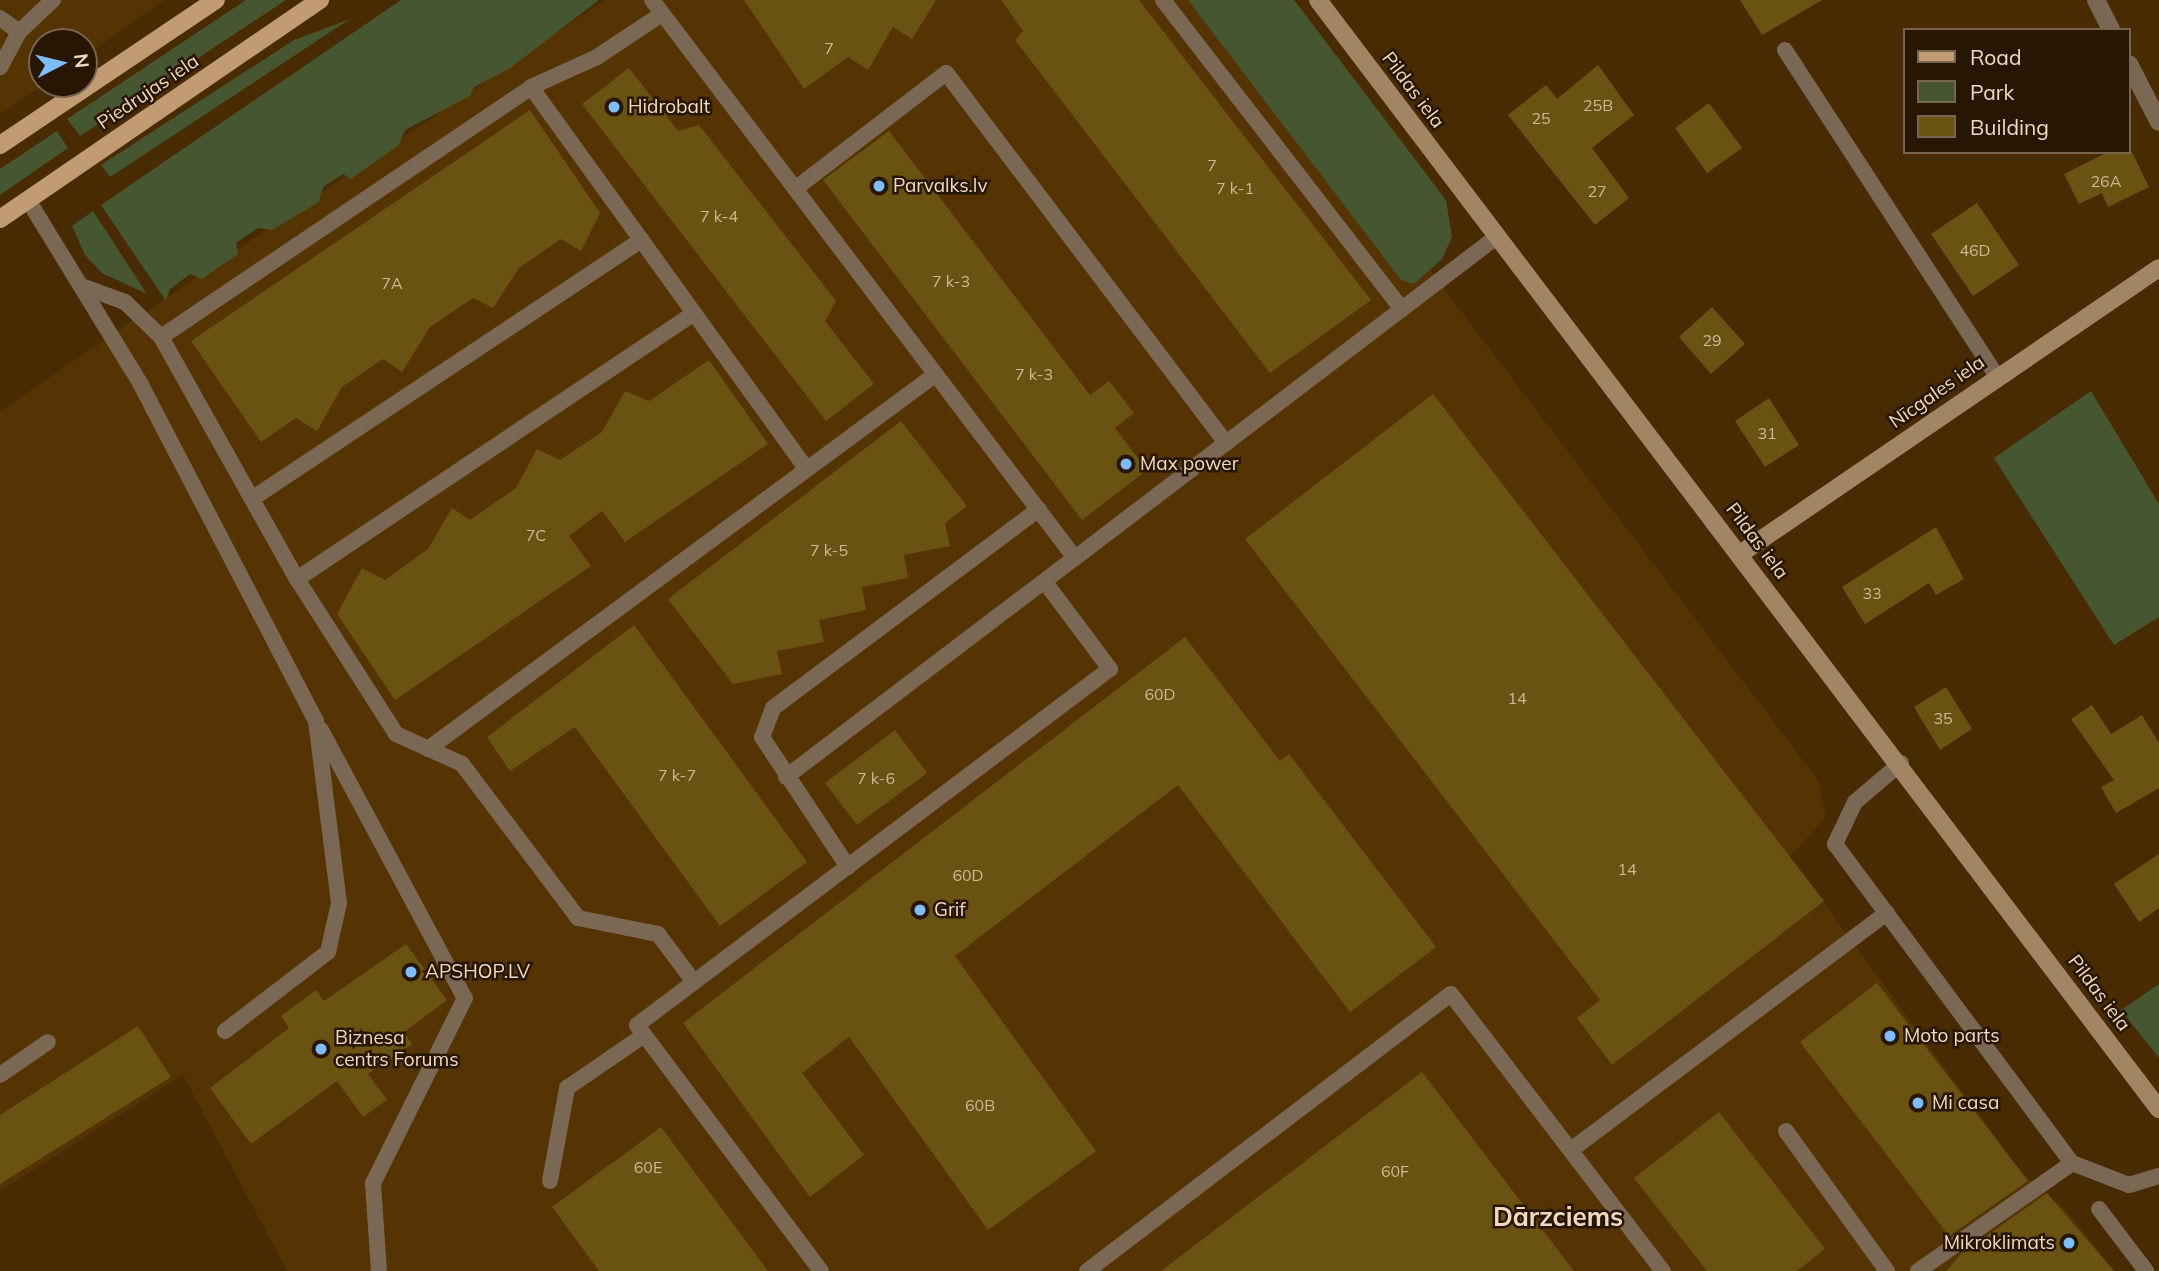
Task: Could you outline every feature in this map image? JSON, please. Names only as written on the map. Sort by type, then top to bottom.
[{"type":"main road","name":"Piedrujas iela","points":[[0,145],[216,0]]},
{"type":"main road","name":"Piedrujas iela","points":[[0,219],[320,0]]},
{"type":"street","name":"Pildas iela","points":[[1318,0],[1901,763],[2159,1109]]},
{"type":"street","points":[[2096,0],[2110,28]]},
{"type":"street","points":[[2131,68],[2159,122]]},
{"type":"street","name":"Nīcgales iela","points":[[1740,554],[1997,376],[2159,268]]},
{"type":"lane","points":[[0,66],[19,32],[53,0]]},
{"type":"lane","points":[[652,0],[1075,558]]},
{"type":"lane","points":[[1163,0],[1402,309]]},
{"type":"lane","points":[[161,337],[531,86],[597,57],[662,13]]},
{"type":"lane","points":[[0,18],[19,32]]},
{"type":"lane","points":[[1785,50],[1997,376]]},
{"type":"lane","points":[[796,188],[946,73],[1226,443]]},
{"type":"lane","points":[[531,86],[807,470]]},
{"type":"lane","points":[[29,200],[84,287],[465,998],[373,1183],[379,1271]]},
{"type":"lane","points":[[786,777],[1498,236]]},
{"type":"lane","points":[[256,496],[642,240]]},
{"type":"lane","points":[[84,287],[125,302],[161,337],[256,496],[297,579],[396,734],[462,764],[578,918],[658,934],[694,982]]},
{"type":"lane","points":[[297,579],[694,313]]},
{"type":"lane","points":[[428,748],[936,374]]},
{"type":"lane","points":[[848,867],[762,737],[773,708],[1039,509]]},
{"type":"lane","points":[[816,1269],[637,1025],[1110,669],[1045,582]]},
{"type":"lane","points":[[225,1031],[328,952],[339,904],[316,721]]},
{"type":"lane","points":[[1901,763],[1855,802],[1835,844],[2072,1163],[2129,1185],[2159,1176]]},
{"type":"lane","points":[[1571,1150],[1886,913]]},
{"type":"lane","points":[[1087,1271],[1451,994],[1663,1271]]},
{"type":"lane","points":[[550,1181],[567,1088],[644,1035]]},
{"type":"lane","points":[[0,1075],[48,1042]]},
{"type":"lane","points":[[1786,1130],[1887,1271]]},
{"type":"lane","points":[[1918,1271],[2072,1163]]},
{"type":"lane","points":[[2099,1209],[2146,1271]]},
{"type":"shaded area","points":[[0,0],[164,0],[98,47],[98,28],[28,28],[28,95],[0,114]]},
{"type":"shaded area","points":[[605,0],[1224,0],[1818,780],[1826,817],[1790,857],[2023,1174],[2068,1212],[2114,1271],[287,1271],[183,1075],[0,1191],[0,411]]},
{"type":"green space","points":[[246,0],[286,0],[80,136],[67,119]]},
{"type":"green space","points":[[401,0],[599,0],[509,69],[474,87],[470,96],[405,130],[399,145],[351,179],[343,174],[323,187],[319,202],[272,230],[258,228],[236,243],[238,254],[202,279],[190,274],[170,289],[166,301],[101,205]]},
{"type":"green space","points":[[1188,0],[1294,0],[1446,200],[1452,237],[1442,259],[1414,284],[1401,280]]},
{"type":"green space","points":[[350,19],[110,177],[101,165],[294,40]]},
{"type":"green space","points":[[57,131],[68,148],[0,195],[0,169]]},
{"type":"green space","points":[[93,211],[147,294],[102,273],[85,255],[72,226]]},
{"type":"green space","points":[[2091,391],[2159,504],[2159,617],[2114,645],[1994,458]]},
{"type":"green space","points":[[2159,984],[2159,1058],[2121,1010]]},
{"type":"building","points":[[744,0],[936,0],[912,39],[893,27],[868,70],[848,57],[804,89]]},
{"type":"building","points":[[1001,0],[1139,0],[1371,300],[1270,373],[1015,40],[1023,31]]},
{"type":"building","points":[[1740,0],[1822,0],[1762,35]]},
{"type":"building","points":[[1598,65],[1634,115],[1592,148],[1629,198],[1595,225],[1508,115],[1546,85],[1557,99]]},
{"type":"building","points":[[629,68],[678,131],[699,125],[836,301],[825,321],[874,384],[826,421],[582,104]]},
{"type":"building","points":[[1709,103],[1742,148],[1707,173],[1675,128]]},
{"type":"building","points":[[530,110],[600,213],[581,251],[561,239],[519,268],[493,308],[473,298],[430,327],[402,372],[383,359],[342,387],[317,431],[296,418],[261,442],[191,341]]},
{"type":"building","points":[[889,131],[1090,395],[1109,381],[1134,413],[1115,428],[1147,470],[1082,520],[823,180]]},
{"type":"building","points":[[2132,152],[2149,187],[2108,207],[2102,193],[2079,204],[2064,174],[2104,154]]},
{"type":"building","points":[[1977,203],[2019,265],[1973,296],[1931,234]]},
{"type":"building","points":[[1712,307],[1745,344],[1711,374],[1679,337]]},
{"type":"building","points":[[709,360],[768,444],[625,542],[602,511],[569,536],[591,566],[395,700],[337,614],[362,568],[385,580],[428,549],[452,508],[470,520],[516,488],[537,449],[560,460],[602,432],[625,391],[649,401]]},
{"type":"building","points":[[1433,394],[1824,901],[1612,1065],[1577,1018],[1600,1000],[1245,539]]},
{"type":"building","points":[[1769,398],[1799,445],[1765,467],[1735,421]]},
{"type":"building","points":[[901,421],[967,506],[945,523],[950,546],[904,555],[908,578],[862,587],[866,610],[819,620],[824,642],[777,651],[782,674],[733,684],[668,599]]},
{"type":"building","points":[[1936,527],[1964,579],[1936,595],[1929,583],[1865,624],[1842,587]]},
{"type":"building","points":[[634,625],[807,862],[720,926],[575,727],[510,771],[487,737]]},
{"type":"building","points":[[1185,637],[1280,761],[1289,754],[1436,947],[1350,1012],[1178,785],[955,956],[1096,1151],[988,1230],[849,1037],[802,1073],[864,1155],[810,1197],[683,1023]]},
{"type":"building","points":[[1946,687],[1972,729],[1940,750],[1914,707]]},
{"type":"building","points":[[2092,705],[2111,734],[2142,715],[2159,743],[2159,788],[2116,813],[2101,787],[2114,780],[2071,719]]},
{"type":"building","points":[[895,730],[927,773],[857,825],[825,783]]},
{"type":"building","points":[[2159,854],[2159,908],[2139,922],[2114,884]]},
{"type":"building","name":"Biznesa centrs Forums","points":[[406,944],[447,1000],[404,1032],[412,1044],[368,1074],[387,1100],[363,1117],[337,1081],[251,1144],[210,1088],[289,1028],[281,1016],[316,990],[324,1001]]},
{"type":"building","points":[[1877,983],[2028,1181],[1949,1236],[1800,1042]]},
{"type":"building","points":[[138,1026],[171,1077],[0,1184],[0,1115]]},
{"type":"building","points":[[1422,1072],[1574,1271],[1161,1271]]},
{"type":"building","points":[[1719,1112],[1825,1249],[1797,1271],[1707,1271],[1634,1178]]},
{"type":"building","points":[[661,1127],[768,1271],[599,1271],[552,1207]]},
{"type":"building","points":[[2047,1193],[2114,1271],[1946,1271],[1962,1253]]},
{"type":"place","name":"Hidrobalt","points":[[614,107]]},
{"type":"place","name":"Parvalks.lv","points":[[879,186]]},
{"type":"place","name":"Max power","points":[[1126,464]]},
{"type":"place","name":"Grif","points":[[920,910]]},
{"type":"place","name":"APSHOP.LV","points":[[411,972]]},
{"type":"place","name":"Moto parts","points":[[1890,1036]]},
{"type":"place","name":"Biznesa centrs Forums","points":[[321,1049]]},
{"type":"place","name":"Mi casa","points":[[1918,1103]]},
{"type":"place","name":"Mikroklimats","points":[[2069,1243]]},
{"type":"district","name":"Dārzciems","points":[[1558,1217]]}]
